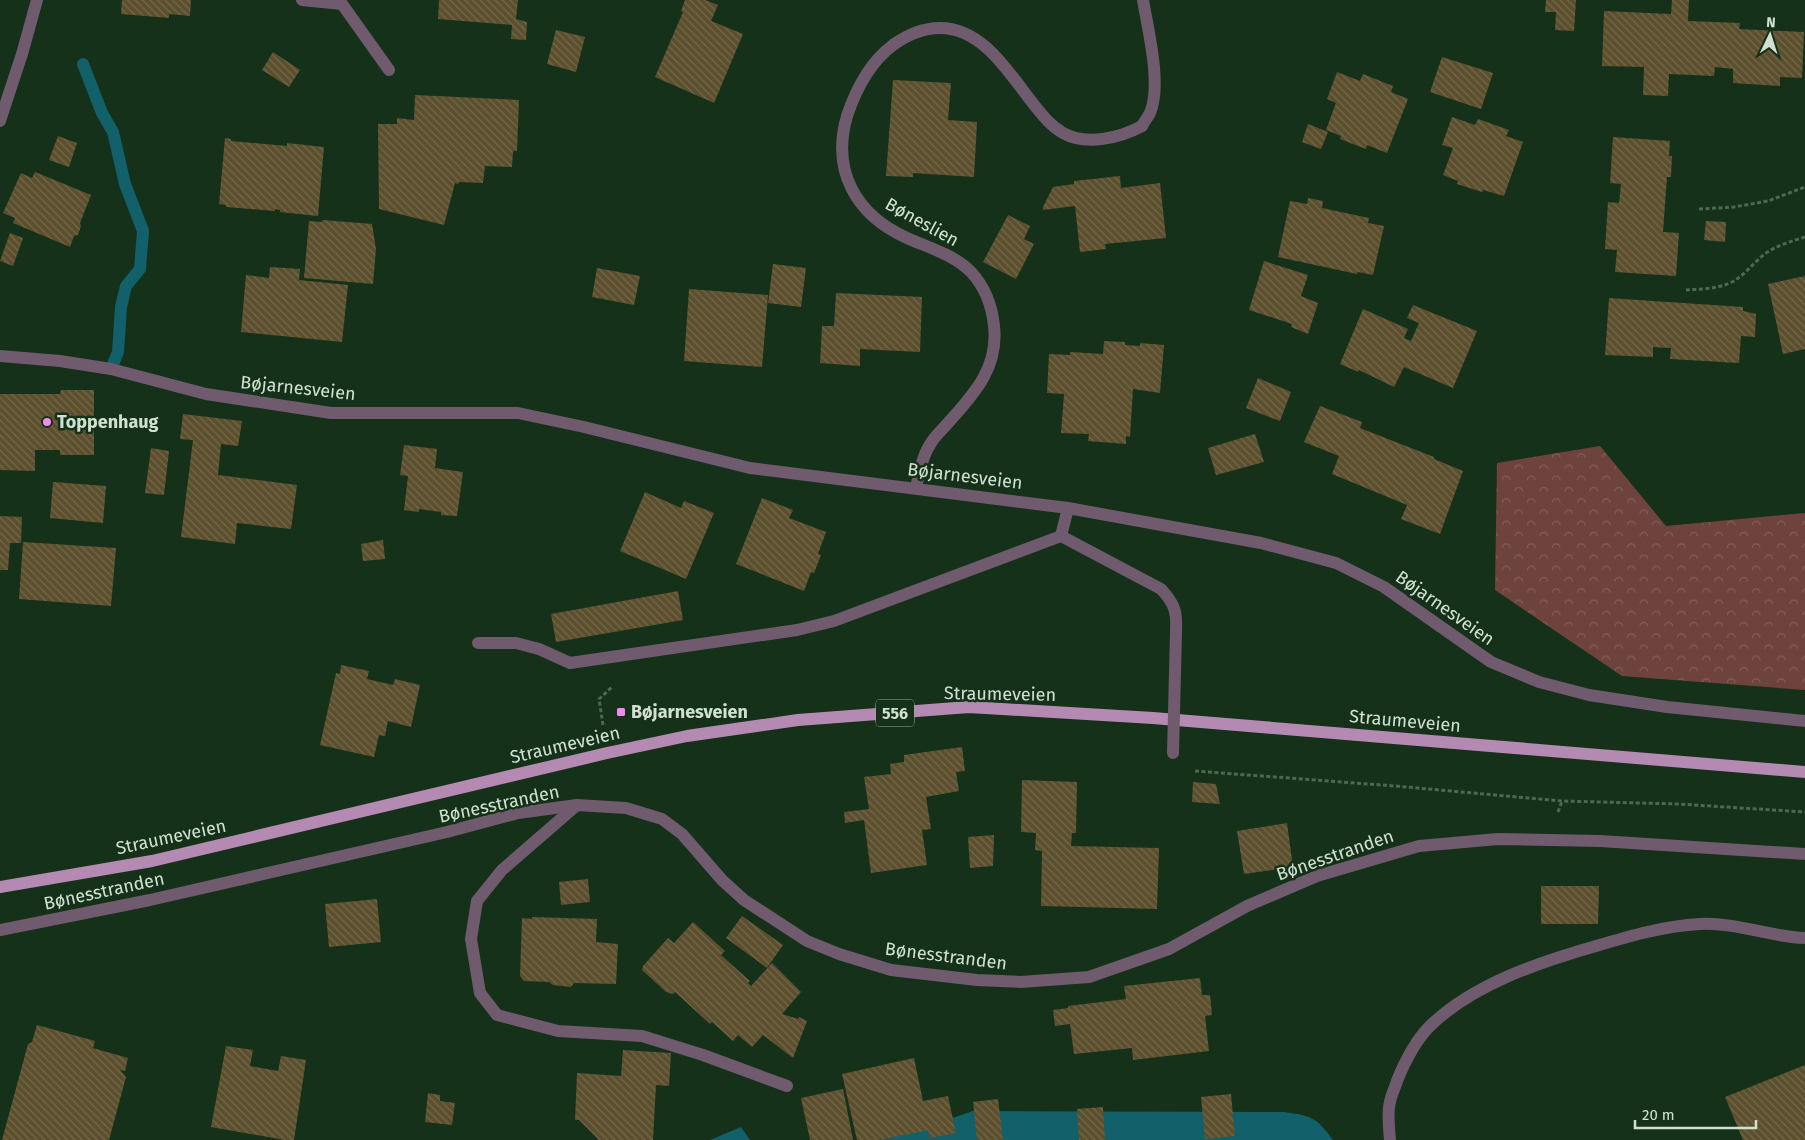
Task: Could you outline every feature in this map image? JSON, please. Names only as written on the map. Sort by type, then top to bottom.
[{"type":"main road","name":"Straumeveien","points":[[0,887],[152,861],[607,752],[687,736],[798,720],[970,707],[1163,719],[1805,772]]},
{"type":"street","points":[[0,121],[22,54],[36,0]]},
{"type":"street","points":[[302,0],[342,4],[389,70]]},
{"type":"street","name":"Bøneslien","points":[[916,488],[923,459],[931,442],[976,392],[988,370],[994,350],[994,327],[990,304],[983,287],[970,270],[952,258],[903,236],[874,219],[857,199],[846,178],[842,158],[843,131],[852,102],[867,70],[890,47],[910,34],[933,28],[952,28],[971,34],[987,47],[1049,122],[1065,134],[1082,138],[1106,138],[1128,134],[1142,126],[1150,112],[1154,94],[1154,68],[1143,0]]},
{"type":"street","name":"Bøjarnesveien","points":[[0,356],[60,361],[111,369],[206,394],[330,413],[518,413],[572,424],[750,468],[1068,508],[1261,543],[1336,563],[1384,587],[1491,662],[1539,682],[1589,695],[1666,707],[1805,721]]},
{"type":"street","points":[[1061,536],[1068,508]]},
{"type":"street","points":[[478,643],[516,643],[570,662],[797,630],[859,612],[1061,536],[1161,589],[1172,601],[1176,613],[1173,753]]},
{"type":"street","points":[[577,805],[502,870],[477,901],[470,939],[480,993],[497,1015],[558,1031],[642,1036],[703,1055],[787,1086]]},
{"type":"street","name":"Bønesstranden","points":[[0,930],[150,900],[447,832],[518,813],[577,805],[626,808],[662,819],[682,834],[722,880],[744,900],[806,941],[838,954],[890,970],[1003,982],[1089,977],[1169,949],[1247,906],[1317,876],[1418,846],[1498,838],[1600,841],[1805,854]]},
{"type":"street","points":[[1390,1140],[1388,1120],[1390,1102],[1408,1055],[1430,1026],[1459,1003],[1524,969],[1651,931],[1680,926],[1724,924],[1792,938],[1805,938]]},
{"type":"path","points":[[1699,209],[1734,207],[1768,201],[1805,187]]},
{"type":"path","points":[[1686,290],[1713,288],[1731,283],[1747,272],[1760,258],[1773,249],[1805,237]]},
{"type":"path","points":[[1173,753],[1183,770],[1562,801],[1678,804],[1805,812]]},
{"type":"green space","points":[[1600,446],[1666,526],[1805,513],[1805,690],[1622,676],[1495,590],[1497,463]]},
{"type":"water","points":[[973,1111],[1284,1112],[1313,1119],[1322,1126],[1333,1140],[880,1140],[905,1134]]},
{"type":"water","points":[[741,1127],[750,1140],[710,1140]]},
{"type":"building","points":[[122,0],[191,0],[190,16],[169,14],[169,18],[121,14]]},
{"type":"building","points":[[439,0],[518,0],[516,19],[527,22],[526,40],[511,39],[512,25],[438,19]]},
{"type":"building","points":[[685,0],[705,0],[718,5],[711,21],[743,34],[714,103],[655,77],[683,12],[681,11]]},
{"type":"building","points":[[1546,0],[1576,0],[1574,31],[1555,30],[1556,12],[1545,12]]},
{"type":"building","points":[[1672,0],[1689,0],[1688,21],[1740,23],[1739,29],[1804,32],[1802,78],[1780,77],[1780,86],[1733,83],[1733,69],[1715,67],[1714,76],[1669,74],[1668,96],[1643,95],[1644,67],[1602,66],[1604,11],[1671,14]]},
{"type":"building","points":[[556,30],[585,37],[576,72],[547,64]]},
{"type":"building","points":[[273,52],[300,70],[289,87],[262,70]]},
{"type":"building","points":[[1442,57],[1493,73],[1481,109],[1430,92]]},
{"type":"building","points":[[1337,72],[1360,81],[1363,74],[1393,86],[1391,92],[1408,99],[1387,153],[1367,145],[1366,149],[1340,139],[1341,136],[1326,130],[1336,103],[1327,99]]},
{"type":"building","points":[[893,80],[951,83],[948,120],[977,122],[974,177],[913,173],[913,177],[886,176]]},
{"type":"building","points":[[415,95],[519,100],[517,151],[513,151],[512,167],[485,166],[483,183],[455,183],[444,225],[379,209],[378,124],[397,124],[397,118],[414,120]]},
{"type":"building","points":[[1452,117],[1475,125],[1478,119],[1509,130],[1506,136],[1523,142],[1504,196],[1483,190],[1482,192],[1457,184],[1458,181],[1443,175],[1453,148],[1442,145]]},
{"type":"building","points":[[1308,124],[1328,132],[1321,149],[1302,142]]},
{"type":"building","points":[[58,136],[77,143],[69,167],[49,160]]},
{"type":"building","points":[[1613,137],[1670,141],[1669,156],[1672,156],[1671,177],[1667,177],[1663,232],[1679,233],[1676,276],[1615,272],[1617,250],[1605,249],[1608,202],[1619,203],[1621,184],[1610,183]]},
{"type":"building","points":[[225,138],[231,139],[231,141],[287,146],[287,143],[324,147],[318,216],[280,212],[280,210],[275,209],[275,211],[226,207],[226,205],[219,204]]},
{"type":"building","points":[[35,172],[91,195],[80,223],[78,235],[74,236],[70,247],[13,223],[15,218],[3,213],[21,173],[32,178]]},
{"type":"building","points":[[1120,176],[1121,188],[1160,183],[1166,238],[1105,244],[1106,249],[1080,252],[1075,206],[1043,210],[1053,187],[1074,184],[1074,181]]},
{"type":"building","points":[[1308,198],[1323,201],[1322,208],[1369,218],[1368,223],[1384,226],[1373,275],[1358,272],[1357,274],[1278,257],[1290,201],[1307,204]]},
{"type":"building","points":[[1008,215],[1030,226],[1024,239],[1034,244],[1016,279],[983,262]]},
{"type":"building","points":[[323,220],[372,224],[376,249],[373,284],[304,278],[309,221],[322,222]]},
{"type":"building","points":[[1706,221],[1726,222],[1725,242],[1704,240]]},
{"type":"building","points":[[10,233],[23,238],[13,266],[0,261]]},
{"type":"building","points":[[1264,261],[1308,275],[1301,296],[1318,303],[1308,334],[1291,327],[1292,324],[1249,310]]},
{"type":"building","points":[[773,264],[806,268],[801,307],[768,303]]},
{"type":"building","points":[[270,267],[300,269],[299,280],[348,285],[342,342],[241,332],[246,275],[269,278]]},
{"type":"building","points":[[597,268],[640,276],[634,305],[592,297]]},
{"type":"building","points":[[1805,276],[1805,349],[1783,354],[1768,284]]},
{"type":"building","points":[[689,289],[768,295],[762,367],[684,361]]},
{"type":"building","points":[[836,293],[922,297],[920,352],[860,349],[860,366],[820,363],[822,326],[834,326]]},
{"type":"building","points":[[1609,298],[1743,307],[1743,311],[1756,314],[1755,337],[1741,336],[1739,363],[1670,359],[1671,348],[1653,347],[1653,357],[1605,355]]},
{"type":"building","points":[[1413,305],[1477,331],[1453,388],[1404,367],[1394,387],[1359,370],[1358,372],[1340,364],[1363,309],[1408,329],[1404,338],[1411,341],[1419,323],[1407,318]]},
{"type":"building","points":[[1104,341],[1125,342],[1125,345],[1140,346],[1140,343],[1164,345],[1160,393],[1133,389],[1130,437],[1126,436],[1126,444],[1088,441],[1089,434],[1061,433],[1064,394],[1047,393],[1049,354],[1070,355],[1070,352],[1103,354]]},
{"type":"building","points":[[1258,378],[1291,392],[1280,421],[1246,408]]},
{"type":"building","name":"Toppenhaug","points":[[61,390],[94,390],[94,455],[60,455],[60,450],[35,450],[35,471],[0,470],[0,394],[60,394]]},
{"type":"building","points":[[1320,406],[1362,422],[1360,428],[1434,457],[1434,459],[1463,471],[1440,534],[1401,519],[1407,505],[1332,474],[1339,456],[1304,442]]},
{"type":"building","points":[[183,414],[242,421],[238,446],[221,444],[218,475],[297,485],[291,529],[237,523],[235,544],[181,537],[193,440],[180,439]]},
{"type":"building","points":[[1255,434],[1264,462],[1216,475],[1208,448]]},
{"type":"building","points":[[404,445],[437,449],[435,468],[463,472],[457,516],[441,515],[441,512],[419,509],[419,512],[404,510],[408,476],[400,475]]},
{"type":"building","points":[[151,448],[169,451],[164,495],[145,493]]},
{"type":"building","points":[[53,482],[106,486],[103,523],[50,518]]},
{"type":"building","points":[[645,492],[681,508],[684,501],[714,513],[686,579],[620,551]]},
{"type":"building","points":[[762,498],[793,510],[789,518],[826,532],[818,554],[821,555],[814,573],[811,572],[804,591],[736,564]]},
{"type":"building","points":[[0,516],[22,517],[21,543],[10,543],[8,570],[0,570]]},
{"type":"building","points":[[383,540],[385,559],[363,561],[361,544]]},
{"type":"building","points":[[23,542],[116,548],[111,606],[19,599]]},
{"type":"building","points":[[678,591],[683,620],[556,642],[551,614]]},
{"type":"building","points":[[341,665],[369,671],[367,679],[393,685],[395,679],[420,685],[411,727],[388,721],[385,736],[379,735],[374,757],[320,745],[336,673],[340,674]]},
{"type":"building","points":[[962,747],[965,771],[956,772],[959,791],[926,797],[931,829],[922,830],[927,865],[871,873],[864,820],[845,823],[844,812],[869,809],[864,777],[891,774],[890,764],[904,762],[904,755]]},
{"type":"building","points":[[1022,780],[1077,782],[1076,833],[1072,833],[1071,846],[1159,848],[1157,909],[1041,906],[1042,851],[1035,850],[1036,833],[1021,832]]},
{"type":"building","points":[[1193,782],[1216,784],[1220,804],[1192,802]]},
{"type":"building","points":[[1287,823],[1293,867],[1244,874],[1237,831]]},
{"type":"building","points":[[994,835],[993,866],[970,868],[968,837]]},
{"type":"building","points":[[588,879],[590,902],[561,905],[559,882]]},
{"type":"building","points":[[1541,886],[1599,886],[1598,924],[1541,924]]},
{"type":"building","points":[[377,899],[381,942],[329,947],[325,904]]},
{"type":"building","points":[[742,916],[783,945],[767,968],[726,938]]},
{"type":"building","points":[[532,917],[597,919],[596,942],[618,944],[616,984],[574,983],[571,987],[553,985],[549,982],[524,981],[520,976],[522,918],[532,919]]},
{"type":"building","points":[[693,922],[725,951],[721,955],[750,981],[748,983],[751,986],[772,963],[801,992],[782,1014],[798,1019],[799,1017],[807,1021],[793,1058],[763,1035],[752,1047],[738,1035],[733,1041],[712,1022],[710,1024],[675,992],[673,994],[666,992],[642,970],[643,966],[668,938],[674,943]]},
{"type":"building","points":[[1200,978],[1202,995],[1210,995],[1212,1015],[1205,1016],[1209,1051],[1133,1060],[1132,1048],[1074,1054],[1070,1024],[1055,1026],[1053,1010],[1068,1008],[1068,1006],[1126,999],[1124,986]]},
{"type":"building","points":[[37,1025],[95,1041],[93,1048],[128,1058],[125,1071],[120,1070],[126,1077],[109,1140],[2,1140],[28,1044],[32,1042]]},
{"type":"building","points":[[226,1046],[253,1050],[250,1066],[278,1071],[281,1056],[306,1060],[294,1140],[211,1127]]},
{"type":"building","points":[[623,1050],[671,1053],[669,1086],[656,1085],[653,1140],[599,1140],[579,1120],[575,1120],[577,1073],[621,1076]]},
{"type":"building","points":[[914,1058],[923,1101],[948,1096],[956,1133],[930,1138],[928,1130],[880,1140],[857,1140],[842,1074]]},
{"type":"building","points":[[1805,1065],[1805,1140],[1743,1140],[1725,1097]]},
{"type":"building","points":[[843,1089],[853,1140],[810,1140],[801,1098]]},
{"type":"building","points":[[428,1093],[440,1095],[440,1101],[455,1103],[452,1125],[425,1122]]},
{"type":"building","points":[[1231,1094],[1235,1136],[1205,1139],[1201,1097]]},
{"type":"building","points":[[998,1099],[1003,1140],[977,1140],[973,1102]]},
{"type":"building","points":[[1103,1107],[1105,1140],[1079,1140],[1077,1109]]},
{"type":"waterway","points":[[83,64],[102,113],[113,132],[125,184],[143,231],[140,269],[126,286],[121,307],[118,352],[111,369]]},
{"type":"place","name":"Toppenhaug","points":[[47,422]]},
{"type":"place","name":"Bøjarnesveien","points":[[621,712]]}]
